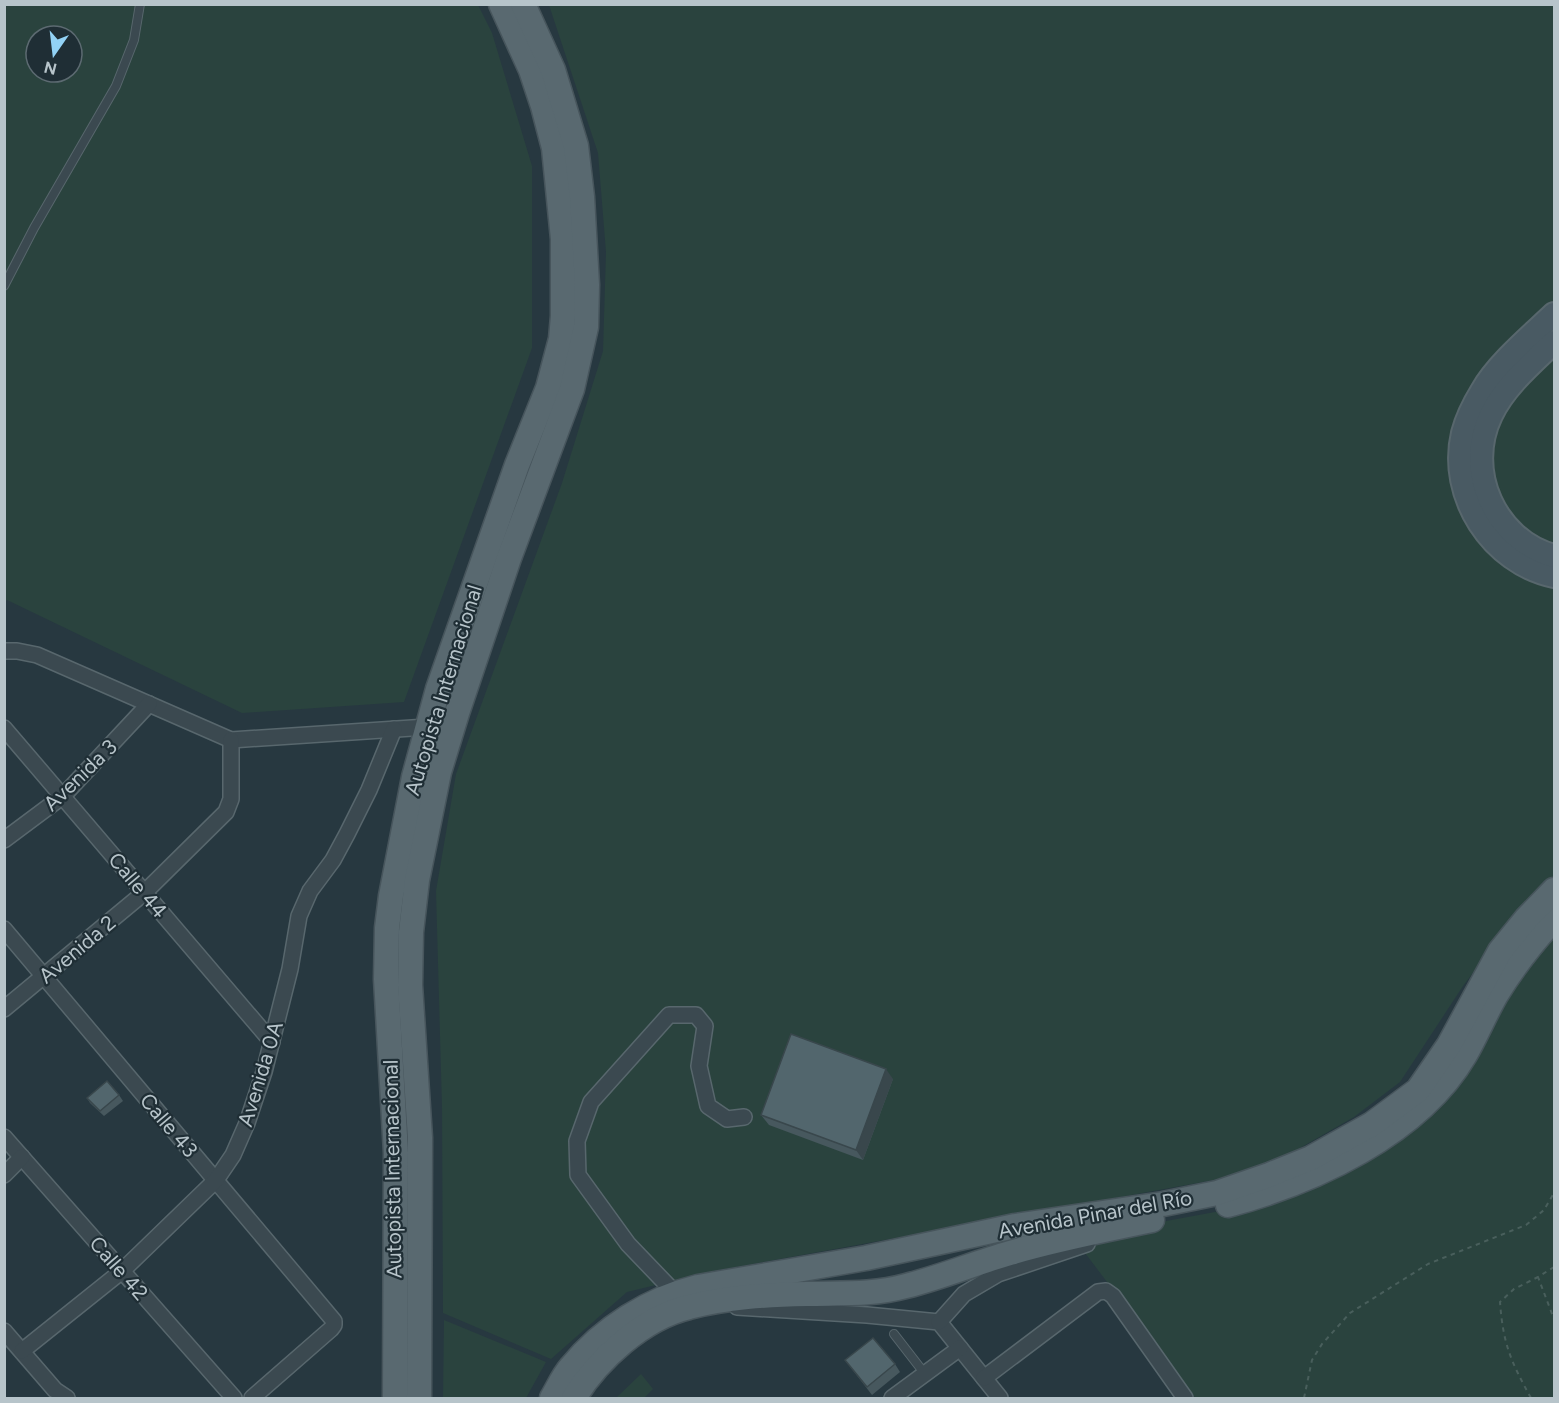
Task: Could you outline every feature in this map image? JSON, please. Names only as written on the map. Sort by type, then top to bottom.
[{"type":"main road","name":"Autopista Internacional","points":[[395,1398],[396,1153],[386,952],[394,875],[427,727],[486,550],[548,388],[561,339],[564,292],[563,239],[554,148],[531,70],[501,4]]},
{"type":"main road","name":"Autopista Internacional","points":[[419,1398],[420,1138],[410,985],[411,932],[417,880],[437,781],[457,713],[509,558],[572,390],[586,327],[587,285],[582,197],[576,146],[553,70],[523,4]]},
{"type":"main road","points":[[1554,314],[1484,387],[1463,434],[1461,461],[1461,474],[1470,507],[1490,538],[1518,563],[1554,576]]},
{"type":"main road","points":[[1554,342],[1500,401],[1485,427],[1481,454],[1484,483],[1502,523],[1530,545],[1554,556]]},
{"type":"main road","name":"Avenida Pinar del Río","points":[[574,1398],[596,1367],[615,1348],[658,1319],[698,1287],[866,1258],[1015,1227],[1163,1204],[1216,1193],[1311,1158],[1372,1124],[1418,1090],[1449,1045],[1500,951],[1554,890]]},
{"type":"main road","name":"Avenida Pinar del Río","points":[[552,1398],[570,1367],[612,1326],[681,1300],[721,1300],[781,1294],[871,1293],[935,1278],[1070,1236],[1222,1206],[1300,1182],[1355,1155],[1394,1129],[1433,1097],[1464,1057],[1495,996],[1517,962],[1554,919]]},
{"type":"main road","points":[[928,1245],[917,1253],[913,1266],[921,1277],[935,1278]]},
{"type":"main road","points":[[866,1258],[872,1258],[881,1265],[885,1276],[881,1287],[871,1293]]},
{"type":"street","points":[[4,651],[37,654],[231,740],[427,727]]},
{"type":"street","name":"Avenida 3","points":[[4,840],[63,796],[149,704]]},
{"type":"street","name":"Calle 44","points":[[4,728],[272,1042]]},
{"type":"street","name":"Avenida 0A","points":[[22,1351],[122,1271],[216,1180],[233,1155],[247,1123],[272,1042],[290,969],[299,916],[310,891],[333,860],[347,834],[369,790],[394,729]]},
{"type":"street","name":"Avenida 2","points":[[4,1009],[145,892],[226,812],[231,799],[231,740]]},
{"type":"street","name":"Calle 43","points":[[4,929],[334,1321],[331,1329],[252,1398]]},
{"type":"street","points":[[744,1117],[727,1119],[708,1106],[699,1066],[705,1026],[696,1015],[669,1015],[591,1102],[577,1141],[578,1175],[628,1244],[681,1300],[729,1307],[867,1315],[939,1322],[1000,1398]]},
{"type":"street","name":"Calle 42","points":[[4,1137],[234,1398]]},
{"type":"street","points":[[4,1174],[22,1157]]},
{"type":"street","points":[[939,1322],[964,1294],[998,1274],[1086,1244],[1118,1227]]},
{"type":"street","points":[[984,1378],[1098,1292],[1106,1291],[1113,1296],[1185,1398]]},
{"type":"street","points":[[4,1331],[55,1390],[67,1398]]},
{"type":"street","points":[[892,1398],[960,1348]]},
{"type":"lane","points":[[4,286],[34,228],[116,86],[134,40],[140,4]]},
{"type":"lane","points":[[894,1334],[925,1374]]},
{"type":"path","points":[[1304,1398],[1312,1360],[1322,1344],[1350,1313],[1428,1264],[1526,1225],[1544,1210],[1554,1193]]},
{"type":"path","points":[[1531,1398],[1513,1365],[1502,1332],[1500,1302],[1514,1289],[1554,1267]]},
{"type":"path","points":[[1538,1277],[1554,1319]]},
{"type":"green space","points":[[5,5],[478,5],[492,33],[532,166],[532,348],[404,702],[242,713],[7,600],[5,602]]},
{"type":"green space","points":[[549,5],[1554,5],[1554,877],[1526,902],[1463,986],[1400,1082],[1354,1117],[1258,1172],[714,1271],[627,1292],[551,1359],[443,1313],[442,1107],[436,891],[456,774],[562,483],[603,351],[606,252],[598,153]]},
{"type":"green space","points":[[1554,931],[1554,1398],[1195,1398],[1082,1249],[1123,1229],[1269,1202],[1338,1171]]},
{"type":"green space","points":[[444,1320],[546,1362],[526,1398],[443,1398]]},
{"type":"green space","points":[[641,1374],[653,1389],[644,1398],[616,1398]]},
{"type":"building","points":[[791,1034],[886,1069],[856,1150],[761,1115]]},
{"type":"building","points":[[107,1081],[119,1095],[100,1111],[87,1098]]},
{"type":"building","points":[[873,1338],[895,1364],[867,1387],[845,1360]]}]
